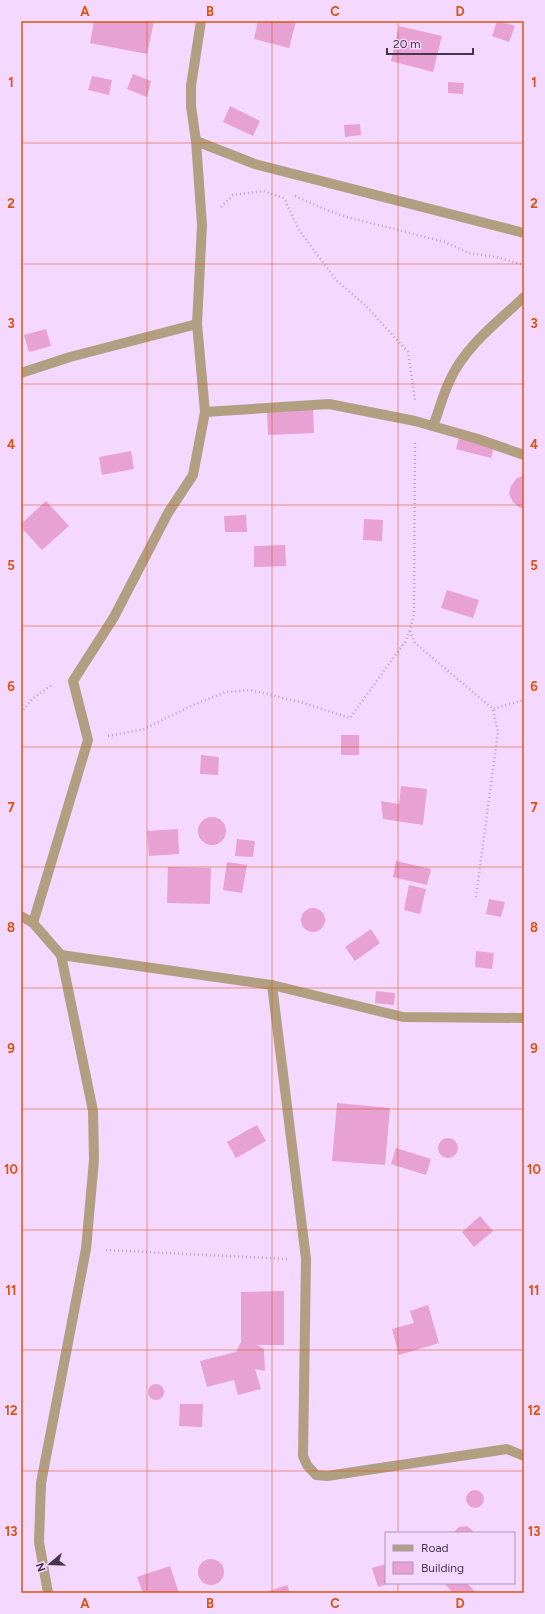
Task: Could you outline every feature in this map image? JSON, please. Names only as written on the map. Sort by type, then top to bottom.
[{"type":"street","points":[[33,923],[88,740],[73,681],[114,617],[168,513],[193,475],[204,412],[197,324],[202,226],[196,141],[191,106],[191,86],[202,21]]},
{"type":"street","points":[[196,141],[255,164],[524,233]]},
{"type":"street","points":[[433,426],[450,379],[463,357],[481,337],[524,297]]},
{"type":"street","points":[[21,373],[70,356],[197,324]]},
{"type":"street","points":[[204,412],[329,404],[415,421],[478,439],[524,455]]},
{"type":"street","points":[[21,916],[33,923],[61,954],[93,1111],[94,1160],[86,1249],[41,1483],[39,1542],[48,1593]]},
{"type":"street","points":[[61,954],[272,985],[403,1017],[524,1018]]},
{"type":"street","points":[[272,985],[306,1260],[304,1456],[307,1465],[316,1475],[327,1476],[507,1449],[524,1456]]},
{"type":"path","points":[[88,740],[144,730],[193,705],[226,692],[250,690],[300,702],[350,718],[405,642],[414,614],[415,403],[408,352],[366,306],[336,280],[299,230],[284,198],[264,191],[233,195],[202,226]]},
{"type":"path","points":[[294,196],[347,217],[445,242],[469,254],[496,257],[524,265]]},
{"type":"path","points":[[410,630],[415,643],[493,708],[498,732],[476,897]]},
{"type":"path","points":[[21,713],[32,699],[51,684],[73,681]]},
{"type":"path","points":[[493,708],[524,700]]},
{"type":"path","points":[[86,1249],[306,1260]]},
{"type":"building","points":[[94,21],[154,21],[147,54],[90,43]]},
{"type":"building","points":[[258,21],[274,23],[275,21],[296,21],[289,48],[254,39]]},
{"type":"building","points":[[497,21],[515,26],[509,42],[492,36]]},
{"type":"building","points":[[399,26],[442,36],[433,72],[391,61]]},
{"type":"building","points":[[133,74],[151,81],[147,97],[127,89]]},
{"type":"building","points":[[92,76],[112,80],[109,95],[88,90]]},
{"type":"building","points":[[448,82],[464,83],[463,94],[448,93]]},
{"type":"building","points":[[230,106],[260,121],[253,136],[223,122]]},
{"type":"building","points":[[360,124],[361,135],[345,137],[344,125]]},
{"type":"building","points":[[46,329],[51,346],[29,352],[24,335]]},
{"type":"building","points":[[313,408],[314,433],[268,435],[267,410]]},
{"type":"building","points":[[459,437],[494,446],[491,458],[456,449]]},
{"type":"building","points":[[131,451],[134,469],[102,475],[99,457]]},
{"type":"building","points":[[524,475],[524,508],[520,508],[513,502],[509,494],[511,486],[516,479]]},
{"type":"building","points":[[46,501],[69,526],[42,550],[21,527],[21,524]]},
{"type":"building","points":[[246,515],[247,532],[225,532],[224,516]]},
{"type":"building","points":[[364,519],[383,520],[382,541],[363,540]]},
{"type":"building","points":[[285,545],[286,566],[254,567],[254,546]]},
{"type":"building","points":[[447,590],[479,600],[473,618],[441,608]]},
{"type":"building","points":[[341,735],[359,735],[359,755],[341,755]]},
{"type":"building","points":[[201,755],[219,757],[218,775],[200,774]]},
{"type":"building","points":[[401,786],[427,789],[423,825],[383,819],[381,801],[399,804]]},
{"type":"building","points":[[212,817],[222,821],[226,831],[222,841],[212,845],[202,841],[198,831],[202,821]]},
{"type":"building","points":[[178,829],[179,854],[149,856],[147,831]]},
{"type":"building","points":[[237,839],[255,841],[253,857],[235,856]]},
{"type":"building","points":[[396,861],[431,869],[427,885],[393,877]]},
{"type":"building","points":[[227,862],[247,865],[242,893],[223,890]]},
{"type":"building","points":[[168,867],[211,868],[210,904],[167,903]]},
{"type":"building","points":[[409,885],[426,889],[420,914],[404,910]]},
{"type":"building","points":[[489,899],[505,902],[501,917],[486,914]]},
{"type":"building","points":[[313,908],[318,909],[324,915],[324,925],[318,931],[313,932],[308,931],[302,925],[301,920],[302,915],[308,909]]},
{"type":"building","points":[[371,929],[380,943],[355,961],[345,947]]},
{"type":"building","points":[[476,951],[494,953],[492,969],[475,967]]},
{"type":"building","points":[[376,991],[395,993],[394,1005],[375,1003]]},
{"type":"building","points":[[337,1103],[390,1108],[385,1165],[332,1161]]},
{"type":"building","points":[[257,1125],[266,1141],[236,1158],[227,1142]]},
{"type":"building","points":[[444,1138],[452,1138],[458,1144],[458,1152],[452,1158],[444,1158],[438,1152],[438,1144]]},
{"type":"building","points":[[396,1148],[431,1159],[426,1175],[391,1164]]},
{"type":"building","points":[[480,1216],[493,1231],[474,1247],[462,1232]]},
{"type":"building","points":[[284,1291],[284,1345],[257,1345],[264,1349],[265,1371],[255,1369],[261,1389],[238,1395],[234,1380],[207,1387],[200,1361],[236,1352],[241,1342],[241,1292]]},
{"type":"building","points":[[428,1305],[439,1343],[399,1355],[392,1329],[414,1323],[410,1311]]},
{"type":"building","points":[[153,1384],[159,1384],[164,1389],[162,1398],[159,1400],[153,1400],[148,1395],[148,1389]]},
{"type":"building","points":[[180,1404],[203,1404],[202,1427],[179,1426]]},
{"type":"building","points":[[475,1490],[481,1493],[484,1499],[481,1505],[475,1508],[469,1505],[466,1499],[469,1493]]},
{"type":"building","points":[[467,1526],[474,1532],[454,1532],[459,1527]]},
{"type":"building","points":[[211,1559],[220,1563],[224,1572],[220,1581],[211,1585],[202,1581],[198,1572],[202,1563]]},
{"type":"building","points":[[385,1564],[385,1584],[387,1584],[378,1587],[372,1568]]},
{"type":"building","points":[[170,1566],[179,1593],[143,1593],[137,1577]]},
{"type":"building","points":[[445,1584],[468,1584],[476,1593],[453,1593]]},
{"type":"building","points":[[287,1585],[290,1593],[263,1593]]}]
